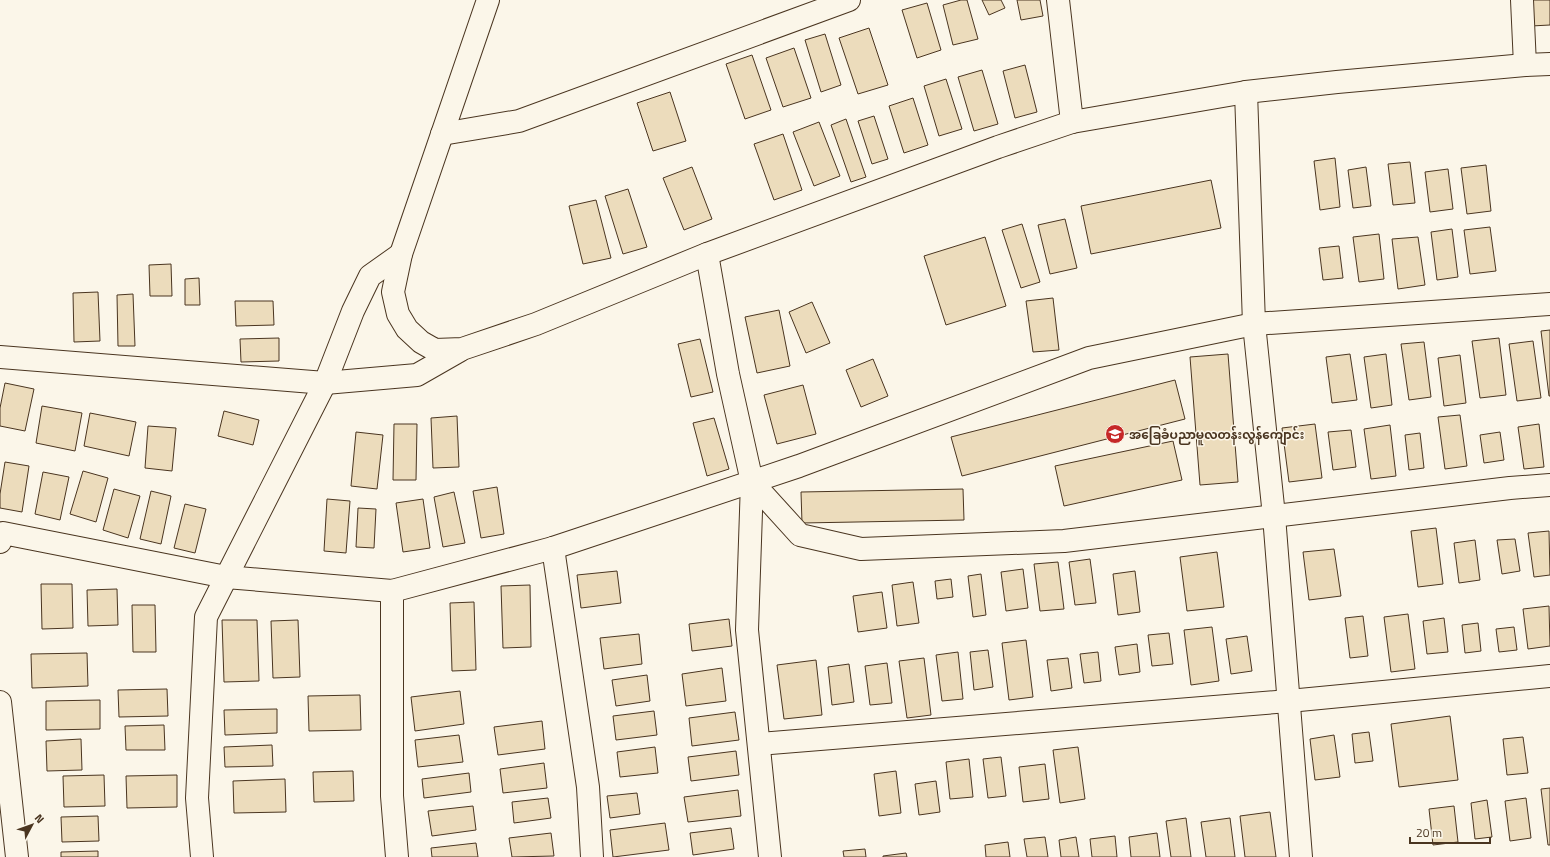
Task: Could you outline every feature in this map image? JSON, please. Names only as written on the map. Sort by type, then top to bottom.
[{"type":"street","points":[[462,349],[435,350],[406,329],[398,314],[394,292],[401,254],[488,0]]},
{"type":"street","points":[[442,134],[519,121],[849,0]]},
{"type":"street","points":[[1058,0],[1072,122]]},
{"type":"street","points":[[1522,0],[1525,65]]},
{"type":"street","points":[[0,357],[325,383],[417,374],[462,349],[536,324],[707,254],[990,150],[1072,122],[1246,92],[1337,82],[1550,64]]},
{"type":"street","points":[[1246,92],[1254,324],[1274,516],[1301,857]]},
{"type":"street","points":[[202,857],[197,798],[206,617],[325,383],[353,311],[370,276],[401,254]]},
{"type":"street","points":[[707,254],[728,374],[752,482],[747,630],[770,857]]},
{"type":"street","points":[[0,542],[3,533],[226,577],[392,591],[553,548],[752,482],[799,466],[1089,358],[1254,324],[1550,304]]},
{"type":"street","points":[[752,482],[800,535],[862,549],[1064,541],[1510,488],[1550,485]]},
{"type":"street","points":[[553,548],[588,787],[592,857]]},
{"type":"street","points":[[392,591],[392,796],[397,857]]},
{"type":"street","points":[[758,744],[1289,701],[1550,676]]},
{"type":"street","points":[[0,698],[17,857]]},
{"type":"building","points":[[961,0],[967,0],[978,39],[953,45],[943,5]]},
{"type":"building","points":[[982,0],[1001,0],[1005,8],[989,15]]},
{"type":"building","points":[[1017,0],[1040,0],[1043,16],[1021,20]]},
{"type":"building","points":[[1530,0],[1550,0],[1550,25],[1531,26]]},
{"type":"building","points":[[927,3],[941,50],[917,58],[902,10]]},
{"type":"building","points":[[869,28],[888,85],[858,94],[839,38]]},
{"type":"building","points":[[825,34],[841,85],[821,92],[805,40]]},
{"type":"building","points":[[794,48],[811,98],[783,107],[766,58]]},
{"type":"building","points":[[752,55],[771,110],[745,119],[726,64]]},
{"type":"building","points":[[1025,65],[1037,112],[1015,118],[1003,71]]},
{"type":"building","points":[[982,70],[998,124],[974,131],[958,77]]},
{"type":"building","points":[[946,79],[962,129],[939,136],[924,86]]},
{"type":"building","points":[[670,92],[686,141],[653,151],[637,103]]},
{"type":"building","points":[[913,98],[928,145],[904,153],[889,106]]},
{"type":"building","points":[[874,116],[888,159],[872,164],[858,121]]},
{"type":"building","points":[[846,119],[866,177],[851,182],[831,125]]},
{"type":"building","points":[[819,122],[840,176],[814,186],[793,132]]},
{"type":"building","points":[[783,134],[802,190],[774,200],[754,144]]},
{"type":"building","points":[[1335,158],[1340,207],[1320,210],[1314,161]]},
{"type":"building","points":[[1410,162],[1415,203],[1393,205],[1388,164]]},
{"type":"building","points":[[1486,165],[1491,211],[1467,214],[1461,168]]},
{"type":"building","points":[[692,167],[712,219],[684,230],[663,178]]},
{"type":"building","points":[[1366,167],[1371,206],[1353,208],[1348,170]]},
{"type":"building","points":[[1448,169],[1453,209],[1430,212],[1425,172]]},
{"type":"building","points":[[1211,180],[1221,228],[1091,254],[1081,206]]},
{"type":"building","points":[[628,189],[647,247],[623,254],[605,196]]},
{"type":"building","points":[[596,200],[611,258],[583,264],[569,206]]},
{"type":"building","points":[[1065,219],[1077,268],[1050,274],[1038,225]]},
{"type":"building","points":[[1022,224],[1040,282],[1021,288],[1002,230]]},
{"type":"building","points":[[1490,227],[1496,271],[1470,274],[1464,230]]},
{"type":"building","points":[[1452,229],[1458,277],[1437,280],[1431,232]]},
{"type":"building","points":[[1379,234],[1384,279],[1359,282],[1353,237]]},
{"type":"building","points":[[985,237],[1006,306],[946,325],[924,256]]},
{"type":"building","points":[[1418,237],[1425,285],[1398,289],[1392,239]]},
{"type":"building","points":[[1339,246],[1343,278],[1323,280],[1319,248]]},
{"type":"building","points":[[171,264],[172,296],[150,296],[149,265]]},
{"type":"building","points":[[199,278],[200,305],[185,305],[185,279]]},
{"type":"building","points":[[98,292],[100,341],[74,342],[73,293]]},
{"type":"building","points":[[133,294],[135,346],[118,346],[117,295]]},
{"type":"building","points":[[1053,298],[1059,350],[1033,352],[1026,301]]},
{"type":"building","points":[[235,301],[273,301],[274,325],[236,326]]},
{"type":"building","points":[[812,302],[830,343],[806,353],[789,312]]},
{"type":"building","points":[[779,310],[790,366],[757,373],[745,317]]},
{"type":"building","points":[[1550,330],[1550,396],[1549,396],[1541,331]]},
{"type":"building","points":[[279,338],[279,361],[241,362],[240,339]]},
{"type":"building","points":[[1499,338],[1506,395],[1480,398],[1472,341]]},
{"type":"building","points":[[700,339],[713,392],[691,397],[678,344]]},
{"type":"building","points":[[1533,341],[1541,398],[1517,401],[1509,344]]},
{"type":"building","points":[[1424,342],[1431,397],[1409,400],[1401,344]]},
{"type":"building","points":[[1228,354],[1238,482],[1200,485],[1190,357]]},
{"type":"building","points":[[1350,354],[1357,400],[1332,403],[1326,357]]},
{"type":"building","points":[[1386,354],[1392,405],[1371,408],[1364,357]]},
{"type":"building","points":[[1460,355],[1466,403],[1444,406],[1438,358]]},
{"type":"building","points":[[873,359],[888,396],[861,407],[846,370]]},
{"type":"building","points":[[1175,380],[1185,419],[962,476],[951,437]]},
{"type":"building","points":[[5,383],[34,389],[25,431],[0,426],[0,408]]},
{"type":"building","points":[[803,385],[816,434],[777,444],[764,395]]},
{"type":"building","points":[[42,406],[82,413],[75,451],[36,443]]},
{"type":"building","points":[[224,411],[259,420],[253,445],[218,436]]},
{"type":"building","points":[[90,413],[136,422],[129,456],[84,446]]},
{"type":"building","points":[[1460,415],[1467,466],[1445,469],[1438,417]]},
{"type":"building","points":[[457,416],[459,467],[433,468],[431,418]]},
{"type":"building","points":[[714,418],[729,469],[707,476],[693,423]]},
{"type":"building","points":[[394,424],[417,424],[416,480],[393,480]]},
{"type":"building","points":[[1315,424],[1322,478],[1289,482],[1282,428]]},
{"type":"building","points":[[1539,424],[1544,467],[1524,469],[1518,427]]},
{"type":"building","points":[[1390,425],[1396,476],[1371,479],[1364,429]]},
{"type":"building","points":[[148,426],[176,428],[172,471],[145,468]]},
{"type":"building","points":[[1351,430],[1356,467],[1333,470],[1328,432]]},
{"type":"building","points":[[356,432],[383,435],[377,489],[351,486]]},
{"type":"building","points":[[1500,432],[1504,460],[1484,463],[1480,435]]},
{"type":"building","points":[[1420,433],[1424,468],[1409,470],[1405,435]]},
{"type":"building","points":[[1173,441],[1182,480],[1064,506],[1055,466]]},
{"type":"building","points":[[5,462],[29,466],[22,512],[0,508],[0,494]]},
{"type":"building","points":[[83,471],[108,478],[96,522],[70,514]]},
{"type":"building","points":[[43,472],[69,477],[60,520],[35,514]]},
{"type":"building","points":[[497,487],[504,534],[481,538],[473,491]]},
{"type":"building","points":[[114,489],[140,496],[128,538],[103,530]]},
{"type":"building","points":[[963,489],[964,520],[802,523],[801,492]]},
{"type":"building","points":[[151,491],[171,496],[161,544],[140,539]]},
{"type":"building","points":[[454,492],[465,543],[443,547],[434,497]]},
{"type":"building","points":[[327,499],[350,501],[346,553],[324,551]]},
{"type":"building","points":[[423,499],[430,548],[403,552],[396,503]]},
{"type":"building","points":[[185,504],[206,509],[195,553],[174,548]]},
{"type":"building","points":[[358,508],[376,509],[374,548],[356,547]]},
{"type":"building","points":[[1436,528],[1443,584],[1418,587],[1411,531]]},
{"type":"building","points":[[1549,531],[1550,575],[1534,577],[1528,533]]},
{"type":"building","points":[[1515,539],[1520,571],[1502,574],[1497,540]]},
{"type":"building","points":[[1475,540],[1480,580],[1459,583],[1454,543]]},
{"type":"building","points":[[1334,549],[1341,596],[1309,600],[1303,552]]},
{"type":"building","points":[[1217,552],[1224,607],[1187,611],[1180,557]]},
{"type":"building","points":[[1090,559],[1096,603],[1075,605],[1069,562]]},
{"type":"building","points":[[1058,562],[1064,609],[1040,611],[1034,564]]},
{"type":"building","points":[[1023,569],[1028,608],[1006,611],[1001,572]]},
{"type":"building","points":[[617,571],[621,603],[581,608],[577,575]]},
{"type":"building","points":[[1135,571],[1140,612],[1118,615],[1113,574]]},
{"type":"building","points":[[981,574],[986,615],[973,617],[968,576]]},
{"type":"building","points":[[951,579],[953,597],[937,599],[935,581]]},
{"type":"building","points":[[913,582],[919,623],[897,626],[892,585]]},
{"type":"building","points":[[41,584],[72,584],[73,628],[42,629]]},
{"type":"building","points":[[530,585],[531,647],[503,648],[501,586]]},
{"type":"building","points":[[117,589],[118,625],[88,626],[87,590]]},
{"type":"building","points":[[882,592],[887,628],[858,632],[853,596]]},
{"type":"building","points":[[474,602],[476,670],[452,671],[450,603]]},
{"type":"building","points":[[132,605],[155,605],[156,652],[133,652]]},
{"type":"building","points":[[1549,606],[1550,646],[1528,649],[1523,609]]},
{"type":"building","points":[[1408,614],[1415,669],[1391,672],[1384,617]]},
{"type":"building","points":[[1363,616],[1368,656],[1350,658],[1345,618]]},
{"type":"building","points":[[1444,618],[1448,652],[1427,654],[1423,621]]},
{"type":"building","points":[[729,619],[732,646],[692,651],[689,624]]},
{"type":"building","points":[[222,620],[257,620],[259,681],[224,682]]},
{"type":"building","points":[[298,620],[300,677],[273,678],[271,621]]},
{"type":"building","points":[[1478,623],[1481,651],[1465,653],[1462,625]]},
{"type":"building","points":[[1212,627],[1219,681],[1191,685],[1184,630]]},
{"type":"building","points":[[1514,627],[1517,650],[1499,652],[1496,629]]},
{"type":"building","points":[[1169,633],[1173,664],[1152,666],[1148,635]]},
{"type":"building","points":[[639,634],[642,664],[604,669],[600,638]]},
{"type":"building","points":[[1247,636],[1252,671],[1231,674],[1226,639]]},
{"type":"building","points":[[1026,640],[1033,697],[1009,700],[1002,643]]},
{"type":"building","points":[[1137,644],[1140,672],[1119,675],[1115,647]]},
{"type":"building","points":[[988,650],[993,687],[974,690],[970,652]]},
{"type":"building","points":[[958,652],[963,699],[942,701],[936,655]]},
{"type":"building","points":[[1098,652],[1101,681],[1084,683],[1080,654]]},
{"type":"building","points":[[87,653],[88,686],[32,688],[31,654]]},
{"type":"building","points":[[924,658],[931,715],[907,718],[899,661]]},
{"type":"building","points":[[1068,658],[1072,688],[1051,691],[1047,660]]},
{"type":"building","points":[[816,660],[822,715],[784,719],[777,665]]},
{"type":"building","points":[[887,663],[892,703],[870,705],[865,666]]},
{"type":"building","points":[[849,664],[854,702],[832,705],[828,667]]},
{"type":"building","points":[[722,668],[726,701],[686,706],[682,674]]},
{"type":"building","points":[[647,675],[650,701],[616,706],[612,680]]},
{"type":"building","points":[[167,689],[168,716],[119,717],[118,690]]},
{"type":"building","points":[[460,691],[464,724],[415,731],[411,697]]},
{"type":"building","points":[[360,695],[361,730],[309,731],[308,696]]},
{"type":"building","points":[[100,700],[100,729],[46,730],[46,701]]},
{"type":"building","points":[[277,709],[277,733],[225,735],[224,710]]},
{"type":"building","points":[[654,711],[657,735],[616,740],[613,716]]},
{"type":"building","points":[[735,712],[739,740],[692,746],[689,718]]},
{"type":"building","points":[[1450,716],[1458,780],[1399,787],[1391,724]]},
{"type":"building","points":[[542,721],[545,749],[498,755],[494,727]]},
{"type":"building","points":[[164,725],[165,750],[126,750],[125,726]]},
{"type":"building","points":[[1369,732],[1373,761],[1355,763],[1352,734]]},
{"type":"building","points":[[459,735],[463,762],[418,767],[415,740]]},
{"type":"building","points":[[1334,735],[1340,777],[1315,780],[1310,739]]},
{"type":"building","points":[[1523,737],[1528,773],[1507,775],[1503,739]]},
{"type":"building","points":[[81,739],[82,770],[47,771],[46,741]]},
{"type":"building","points":[[272,745],[273,766],[225,767],[224,747]]},
{"type":"building","points":[[655,747],[658,773],[620,777],[617,752]]},
{"type":"building","points":[[1078,747],[1085,799],[1060,803],[1053,750]]},
{"type":"building","points":[[736,751],[739,775],[691,781],[688,757]]},
{"type":"building","points":[[1001,757],[1006,796],[988,798],[983,759]]},
{"type":"building","points":[[969,759],[973,797],[950,799],[946,762]]},
{"type":"building","points":[[544,763],[547,788],[503,793],[500,769]]},
{"type":"building","points":[[1045,764],[1049,799],[1023,802],[1019,767]]},
{"type":"building","points":[[353,771],[354,801],[314,802],[313,772]]},
{"type":"building","points":[[896,771],[901,813],[879,816],[874,774]]},
{"type":"building","points":[[469,773],[471,792],[424,798],[422,779]]},
{"type":"building","points":[[104,775],[105,806],[64,807],[63,776]]},
{"type":"building","points":[[177,775],[177,807],[127,808],[126,776]]},
{"type":"building","points":[[285,779],[286,812],[234,813],[233,781]]},
{"type":"building","points":[[936,781],[940,812],[919,815],[915,784]]},
{"type":"building","points":[[1550,788],[1550,845],[1548,845],[1541,789]]},
{"type":"building","points":[[738,790],[741,816],[688,822],[684,797]]},
{"type":"building","points":[[637,793],[640,814],[610,818],[607,796]]},
{"type":"building","points":[[548,798],[551,818],[514,823],[512,802]]},
{"type":"building","points":[[1526,798],[1531,838],[1510,841],[1505,801]]},
{"type":"building","points":[[1487,800],[1492,837],[1475,839],[1471,803]]},
{"type":"building","points":[[473,806],[476,830],[432,836],[428,811]]},
{"type":"building","points":[[1454,806],[1458,842],[1433,845],[1429,809]]},
{"type":"building","points":[[1270,812],[1276,857],[1245,857],[1240,816]]},
{"type":"building","points":[[98,816],[99,841],[62,842],[61,817]]},
{"type":"building","points":[[1186,818],[1191,857],[1171,857],[1166,821]]},
{"type":"building","points":[[1230,818],[1235,857],[1206,857],[1201,822]]},
{"type":"building","points":[[665,823],[669,850],[613,857],[610,830]]},
{"type":"building","points":[[731,828],[734,849],[693,855],[690,833]]},
{"type":"building","points":[[551,833],[554,856],[512,857],[509,838]]},
{"type":"building","points":[[1157,833],[1160,857],[1131,857],[1129,837]]},
{"type":"building","points":[[1115,836],[1117,857],[1092,857],[1090,839]]},
{"type":"building","points":[[1045,837],[1048,857],[1027,857],[1024,839]]},
{"type":"building","points":[[1076,837],[1079,857],[1061,857],[1059,840]]},
{"type":"building","points":[[1008,842],[1010,857],[986,857],[985,845]]},
{"type":"building","points":[[476,843],[478,857],[432,857],[431,848]]},
{"type":"building","points":[[865,849],[866,857],[844,857],[843,851]]},
{"type":"building","points":[[98,851],[98,857],[61,857],[61,852]]},
{"type":"building","points":[[906,853],[907,857],[883,857],[883,856]]},
{"type":"place","name":"အခြေခံပညာမူလတန်းလွန်ကျောင်း","points":[[1115,434]]}]
